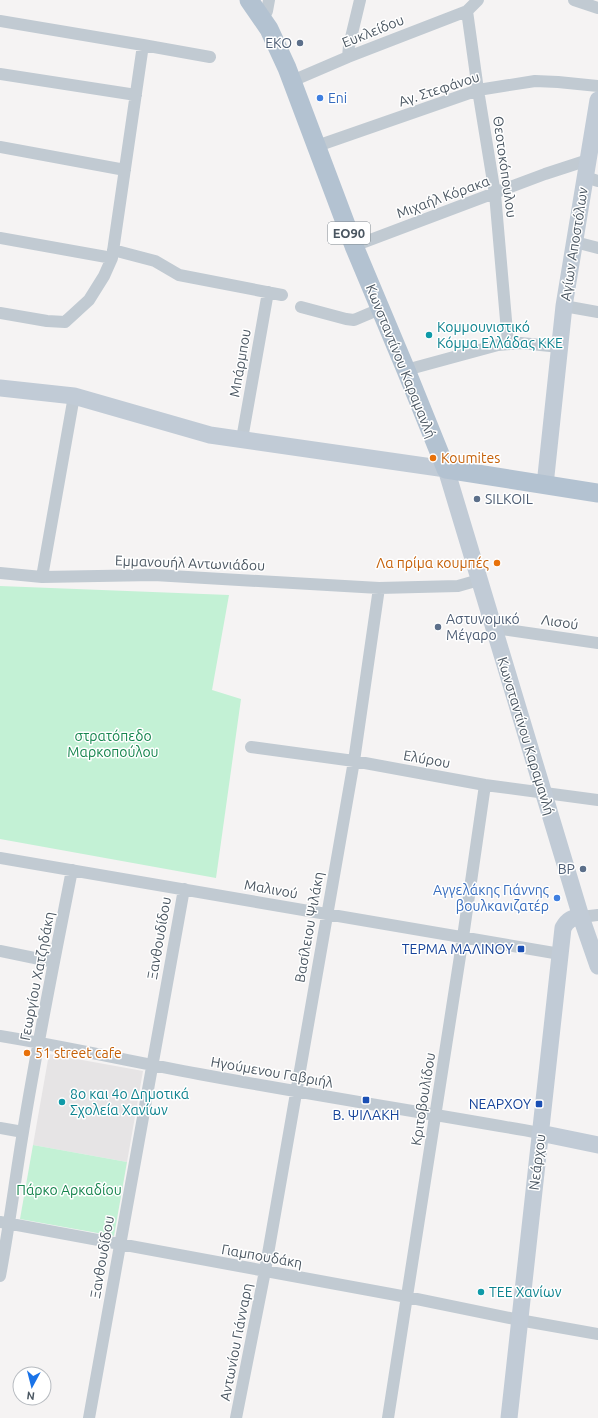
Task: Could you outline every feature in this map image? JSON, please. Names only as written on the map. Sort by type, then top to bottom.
[{"type":"main road","name":"Κωνσταντίνου Καραμανλή","points":[[249,0],[269,29],[292,81],[354,246],[446,469],[581,917]]},
{"type":"main road","name":"Αγίων Αποστόλων","points":[[545,485],[564,306],[574,242],[592,179],[592,152],[598,100]]},
{"type":"main road","points":[[0,388],[74,396],[210,434],[598,493]]},
{"type":"main road","name":"Νεάρχου","points":[[509,1418],[518,1320],[563,928],[566,922],[571,918],[581,917]]},
{"type":"main road","name":"ΕΟ90","points":[[581,917],[598,966]]},
{"type":"main road","points":[[540,1133],[598,1145]]},
{"type":"street","points":[[263,19],[270,0]]},
{"type":"street","points":[[348,57],[349,46],[360,0]]},
{"type":"street","points":[[467,11],[478,0]]},
{"type":"street","points":[[574,0],[598,8]]},
{"type":"street","name":"Ευκλείδου","points":[[292,81],[348,57],[467,11]]},
{"type":"street","name":"Θεοτοκόπουλου","points":[[467,11],[495,194],[508,343]]},
{"type":"street","points":[[0,21],[210,57]]},
{"type":"street","points":[[0,313],[47,321],[65,322],[90,300],[104,276],[112,254],[143,45]]},
{"type":"street","points":[[0,74],[136,95]]},
{"type":"street","name":"Αγ. Στεφάνου","points":[[317,146],[478,90],[535,81],[598,86]]},
{"type":"street","points":[[0,147],[125,170]]},
{"type":"street","name":"Μιχαήλ Κόρακα","points":[[354,246],[495,194],[592,152]]},
{"type":"street","points":[[0,238],[155,261],[179,275],[282,295]]},
{"type":"street","points":[[574,242],[598,248]]},
{"type":"street","name":"Μπάρμπου","points":[[242,439],[268,292]]},
{"type":"street","points":[[564,306],[598,312]]},
{"type":"street","points":[[301,307],[354,320],[380,309]]},
{"type":"street","points":[[406,370],[498,344],[521,343],[560,347]]},
{"type":"street","points":[[42,577],[74,396]]},
{"type":"street","name":"Εμμανουήλ Αντωνιάδου","points":[[0,573],[42,577],[154,575],[379,588],[458,586],[479,580]]},
{"type":"street","name":"Βασίλειου Ψιλάκη","points":[[265,1271],[295,1092],[354,761],[379,588]]},
{"type":"street","name":"Λισού","points":[[494,628],[598,643]]},
{"type":"street","name":"Ελύρου","points":[[251,747],[354,761],[486,785],[598,800]]},
{"type":"street","name":"Κριτοβουλίδου","points":[[388,1418],[486,785]]},
{"type":"street","name":"Μαλινού","points":[[0,858],[560,954]]},
{"type":"street","name":"Γεωργίου Χατζηδάκη","points":[[0,1276],[5,1223],[72,870]]},
{"type":"street","name":"Ξανθουδίδου","points":[[89,1418],[184,889]]},
{"type":"street","points":[[581,917],[598,914]]},
{"type":"street","points":[[0,951],[54,962]]},
{"type":"street","name":"Ηγούμενου Γαβριήλ","points":[[0,1036],[39,1042],[152,1066],[295,1092],[435,1114],[540,1133]]},
{"type":"street","points":[[0,1128],[23,1132]]},
{"type":"street","name":"Γιαμπουδάκη","points":[[5,1223],[407,1297],[518,1320],[598,1334]]},
{"type":"street","name":"Αντωνίου Γιάνναρη","points":[[236,1418],[265,1271]]},
{"type":"shaded area","points":[[49,1054],[143,1071],[127,1162],[33,1145]]},
{"type":"green space","name":"στρατόπεδο Μαρκοπούλου","points":[[0,586],[229,595],[212,690],[241,699],[216,878],[0,839]]},
{"type":"green space","name":"Πάρκο Αρκαδίου","points":[[33,1145],[127,1162],[114,1236],[20,1219]]},
{"type":"place","name":"EKO","points":[[300,43]]},
{"type":"place","name":"Eni","points":[[320,98]]},
{"type":"place","name":"Κομμουνιστικό Κόμμα Ελλάδας ΚΚΕ","points":[[429,335]]},
{"type":"place","name":"Koumites","points":[[433,458]]},
{"type":"place","name":"SILKOIL","points":[[477,499]]},
{"type":"place","name":"Λα πρίμα κουμπές","points":[[497,563]]},
{"type":"place","name":"Αστυνομικό Μέγαρο","points":[[438,627]]},
{"type":"place","name":"BP","points":[[583,869]]},
{"type":"place","name":"Αγγελάκης Γιάννης βουλκανιζατέρ","points":[[557,898]]},
{"type":"place","name":"ΤΕΡΜΑ ΜΑΛΙΝΟΥ","points":[[521,949]]},
{"type":"place","name":"51 street cafe","points":[[27,1053]]},
{"type":"place","name":"Β. ΨΙΛΑΚΗ","points":[[366,1100]]},
{"type":"place","name":"8ο και 4ο Δημοτικά Σχολεία Χανίων","points":[[62,1102]]},
{"type":"place","name":"ΝΕΑΡΧΟΥ","points":[[539,1104]]},
{"type":"place","name":"ΤΕΕ Χανίων","points":[[481,1292]]}]
